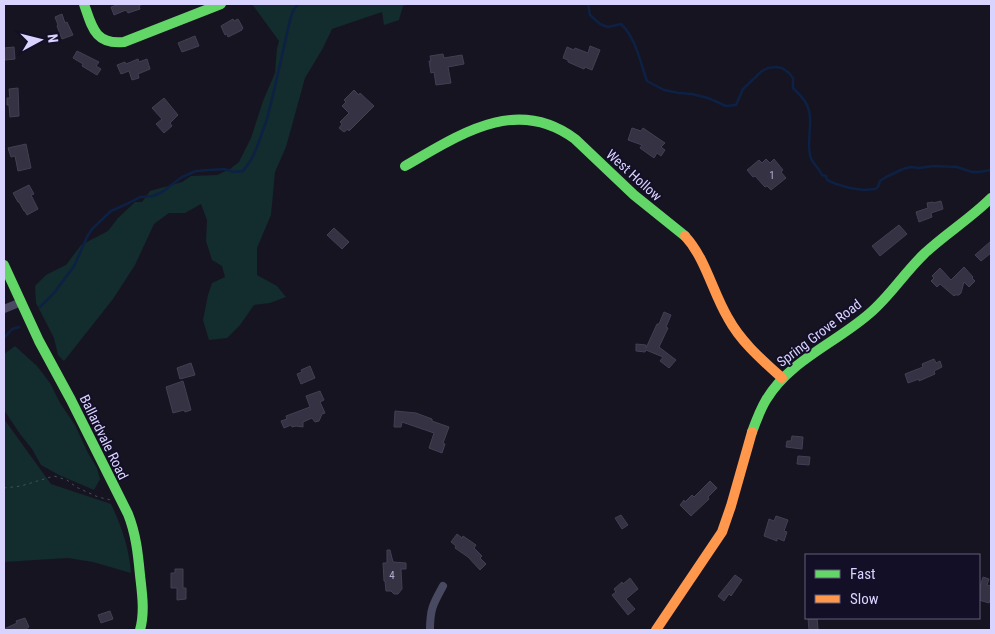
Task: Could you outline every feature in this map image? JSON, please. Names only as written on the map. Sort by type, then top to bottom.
[{"type":"street","points":[[84,4],[94,32],[102,40],[113,43],[124,42],[221,4]]},
{"type":"street","name":"West Hollow","points":[[405,166],[469,130],[495,121],[530,120],[548,124],[561,130],[582,145],[627,188],[685,235],[699,255],[728,320],[743,339],[782,378]]},
{"type":"street","name":"Spring Grove Road","points":[[656,630],[722,532],[755,424],[765,401],[782,378],[872,312],[924,254],[991,198]]},
{"type":"street","name":"Ballardvale Road","points":[[4,265],[39,341],[71,400],[128,514],[134,530],[138,550],[142,612],[140,630]]},
{"type":"street","points":[[4,309],[20,302]]},
{"type":"street","points":[[430,630],[431,609],[443,586]]},
{"type":"path","points":[[4,488],[22,486],[54,476],[67,480],[98,497],[120,500]]},
{"type":"green space","points":[[252,4],[409,4],[403,6],[399,20],[384,25],[382,12],[332,29],[305,78],[286,147],[275,172],[271,215],[257,248],[257,275],[277,286],[286,297],[270,303],[254,305],[240,325],[227,338],[209,340],[203,320],[212,283],[225,277],[222,266],[212,260],[206,241],[207,220],[201,204],[185,213],[169,213],[154,224],[135,265],[113,299],[64,361],[58,355],[54,338],[36,303],[35,286],[46,275],[66,265],[81,245],[108,231],[118,218],[135,202],[142,202],[150,191],[182,182],[191,176],[217,175],[239,162],[251,138],[263,101],[275,73],[279,41]]},
{"type":"green space","points":[[15,346],[37,366],[50,383],[60,403],[75,425],[97,468],[100,479],[94,490],[41,465],[4,410],[4,354]]},
{"type":"green space","points":[[4,419],[51,484],[111,504],[129,555],[131,573],[93,562],[68,558],[4,562]]},
{"type":"building","points":[[119,4],[142,4],[139,6],[140,9],[128,13],[126,10],[114,15],[111,7]]},
{"type":"building","points":[[62,14],[65,23],[67,22],[73,35],[62,39],[55,17]]},
{"type":"building","points":[[233,19],[234,21],[238,19],[243,28],[228,37],[221,26]]},
{"type":"building","points":[[195,36],[199,46],[182,52],[178,43]]},
{"type":"building","points":[[590,46],[600,50],[592,70],[585,67],[584,69],[563,58],[567,47],[588,53]]},
{"type":"building","points":[[14,47],[15,59],[5,60],[4,48]]},
{"type":"building","points":[[77,51],[99,62],[96,66],[101,69],[97,75],[73,58]]},
{"type":"building","points":[[443,54],[444,58],[462,55],[464,64],[448,67],[451,83],[436,85],[434,72],[431,73],[430,56]]},
{"type":"building","points":[[138,59],[139,62],[147,59],[150,69],[138,74],[139,78],[132,80],[129,71],[121,74],[117,65],[125,62],[126,64]]},
{"type":"building","points":[[18,88],[19,116],[10,117],[9,105],[7,105],[7,98],[10,98],[9,89]]},
{"type":"building","points":[[354,90],[374,106],[349,131],[348,129],[344,132],[339,128],[342,124],[340,122],[349,113],[342,106],[346,102],[344,100]]},
{"type":"building","points":[[164,98],[178,115],[170,123],[172,126],[164,133],[156,124],[162,119],[152,108]]},
{"type":"building","points":[[632,128],[641,131],[643,128],[665,143],[661,147],[665,150],[661,156],[657,153],[654,158],[640,148],[642,145],[628,140]]},
{"type":"building","points":[[26,144],[31,168],[18,171],[15,156],[11,157],[8,148]]},
{"type":"building","points":[[766,159],[770,163],[774,159],[783,170],[781,172],[786,178],[771,190],[767,186],[765,187],[755,176],[753,177],[747,170],[759,160],[762,163]]},
{"type":"building","points":[[29,185],[34,194],[31,195],[38,209],[27,215],[13,193]]},
{"type":"building","points":[[941,201],[943,209],[931,213],[932,217],[919,222],[916,212],[928,208],[927,203]]},
{"type":"building","points":[[899,225],[907,234],[880,256],[872,246]]},
{"type":"building","points":[[334,228],[349,242],[342,249],[327,235]]},
{"type":"building","points":[[991,241],[991,253],[981,261],[975,255]]},
{"type":"building","points":[[964,267],[975,281],[969,287],[964,282],[959,295],[954,296],[940,284],[937,287],[931,281],[934,278],[932,276],[940,268],[951,280]]},
{"type":"building","points":[[664,312],[671,315],[666,327],[668,328],[659,347],[676,360],[669,368],[660,361],[663,357],[646,350],[645,352],[636,351],[636,344],[646,345],[646,348]]},
{"type":"building","points":[[934,359],[936,363],[940,361],[942,367],[934,371],[935,374],[919,381],[919,379],[908,383],[905,374],[923,367],[922,364]]},
{"type":"building","points":[[191,363],[195,375],[180,379],[177,368]]},
{"type":"building","points":[[310,366],[315,378],[301,384],[297,374]]},
{"type":"building","points":[[183,381],[191,410],[173,413],[166,387]]},
{"type":"building","points":[[320,391],[324,400],[320,402],[325,413],[322,414],[319,421],[315,422],[312,418],[303,422],[303,427],[292,427],[291,425],[284,428],[281,421],[287,419],[286,416],[310,407],[306,396]]},
{"type":"building","points":[[395,411],[416,413],[449,427],[443,443],[445,444],[442,453],[429,448],[434,433],[402,422],[401,427],[394,427]]},
{"type":"building","points":[[792,436],[803,437],[802,449],[786,447],[787,441],[791,441]]},
{"type":"building","points":[[798,456],[810,457],[809,465],[797,464]]},
{"type":"building","points":[[710,481],[717,488],[708,497],[709,499],[691,516],[680,505],[692,495],[694,497]]},
{"type":"building","points":[[621,515],[628,525],[622,529],[615,518]]},
{"type":"building","points":[[776,516],[788,520],[784,531],[787,532],[784,541],[777,538],[777,541],[764,536],[769,519],[774,521]]},
{"type":"building","points":[[457,534],[476,545],[474,548],[482,556],[480,558],[486,564],[480,570],[468,557],[455,548],[456,546],[451,542]]},
{"type":"building","points":[[387,550],[390,550],[393,562],[406,563],[406,569],[401,569],[402,589],[398,594],[386,591],[383,563],[387,563]]},
{"type":"building","points":[[175,569],[183,569],[183,588],[186,588],[186,599],[177,600],[177,588],[171,588],[171,573],[175,573]]},
{"type":"building","points":[[735,575],[742,580],[731,596],[729,594],[724,601],[718,596]]},
{"type":"building","points":[[983,577],[989,579],[987,585],[991,586],[991,597],[989,603],[980,600],[980,587]]},
{"type":"building","points":[[630,578],[638,589],[626,599],[635,609],[628,615],[612,595],[616,592],[614,589]]},
{"type":"building","points":[[110,611],[113,619],[101,623],[98,615]]},
{"type":"building","points":[[25,618],[29,627],[26,630],[4,630],[17,623],[16,621]]},
{"type":"building","points":[[808,619],[817,619],[818,629],[809,630]]},
{"type":"waterway","points":[[40,307],[54,293],[74,266],[92,229],[111,211],[140,197],[153,196],[162,192],[182,177],[196,171],[224,169],[234,172],[243,171],[251,160],[267,119],[290,20],[298,4]]},
{"type":"waterway","points":[[588,4],[590,15],[600,24],[608,27],[621,24],[634,43],[647,81],[664,90],[708,98],[726,106],[736,105],[743,89],[762,71],[776,67],[782,68],[789,73],[793,78],[793,88],[808,106],[810,120],[809,148],[813,163],[822,175],[826,176],[827,180],[836,184],[864,190],[875,189],[880,181],[886,177],[911,167],[957,167],[972,172],[991,170]]},
{"type":"waterway","points":[[4,338],[12,329],[19,327]]},
{"type":"traffic: fast","points":[[84,4],[96,33],[107,41],[114,42],[124,42],[221,4]]},
{"type":"traffic: fast","points":[[405,166],[467,132],[488,124],[510,120],[531,120],[553,126],[575,139],[634,195],[685,236]]},
{"type":"traffic: fast","points":[[752,432],[766,400],[788,374],[800,363],[870,313],[924,254],[991,198]]},
{"type":"traffic: fast","points":[[4,265],[39,341],[128,514],[136,544],[142,589],[143,609],[140,630]]},
{"type":"traffic: slow","points":[[685,236],[704,265],[722,308],[733,327],[752,350],[782,378]]},
{"type":"traffic: slow","points":[[656,630],[722,532],[752,432]]}]
